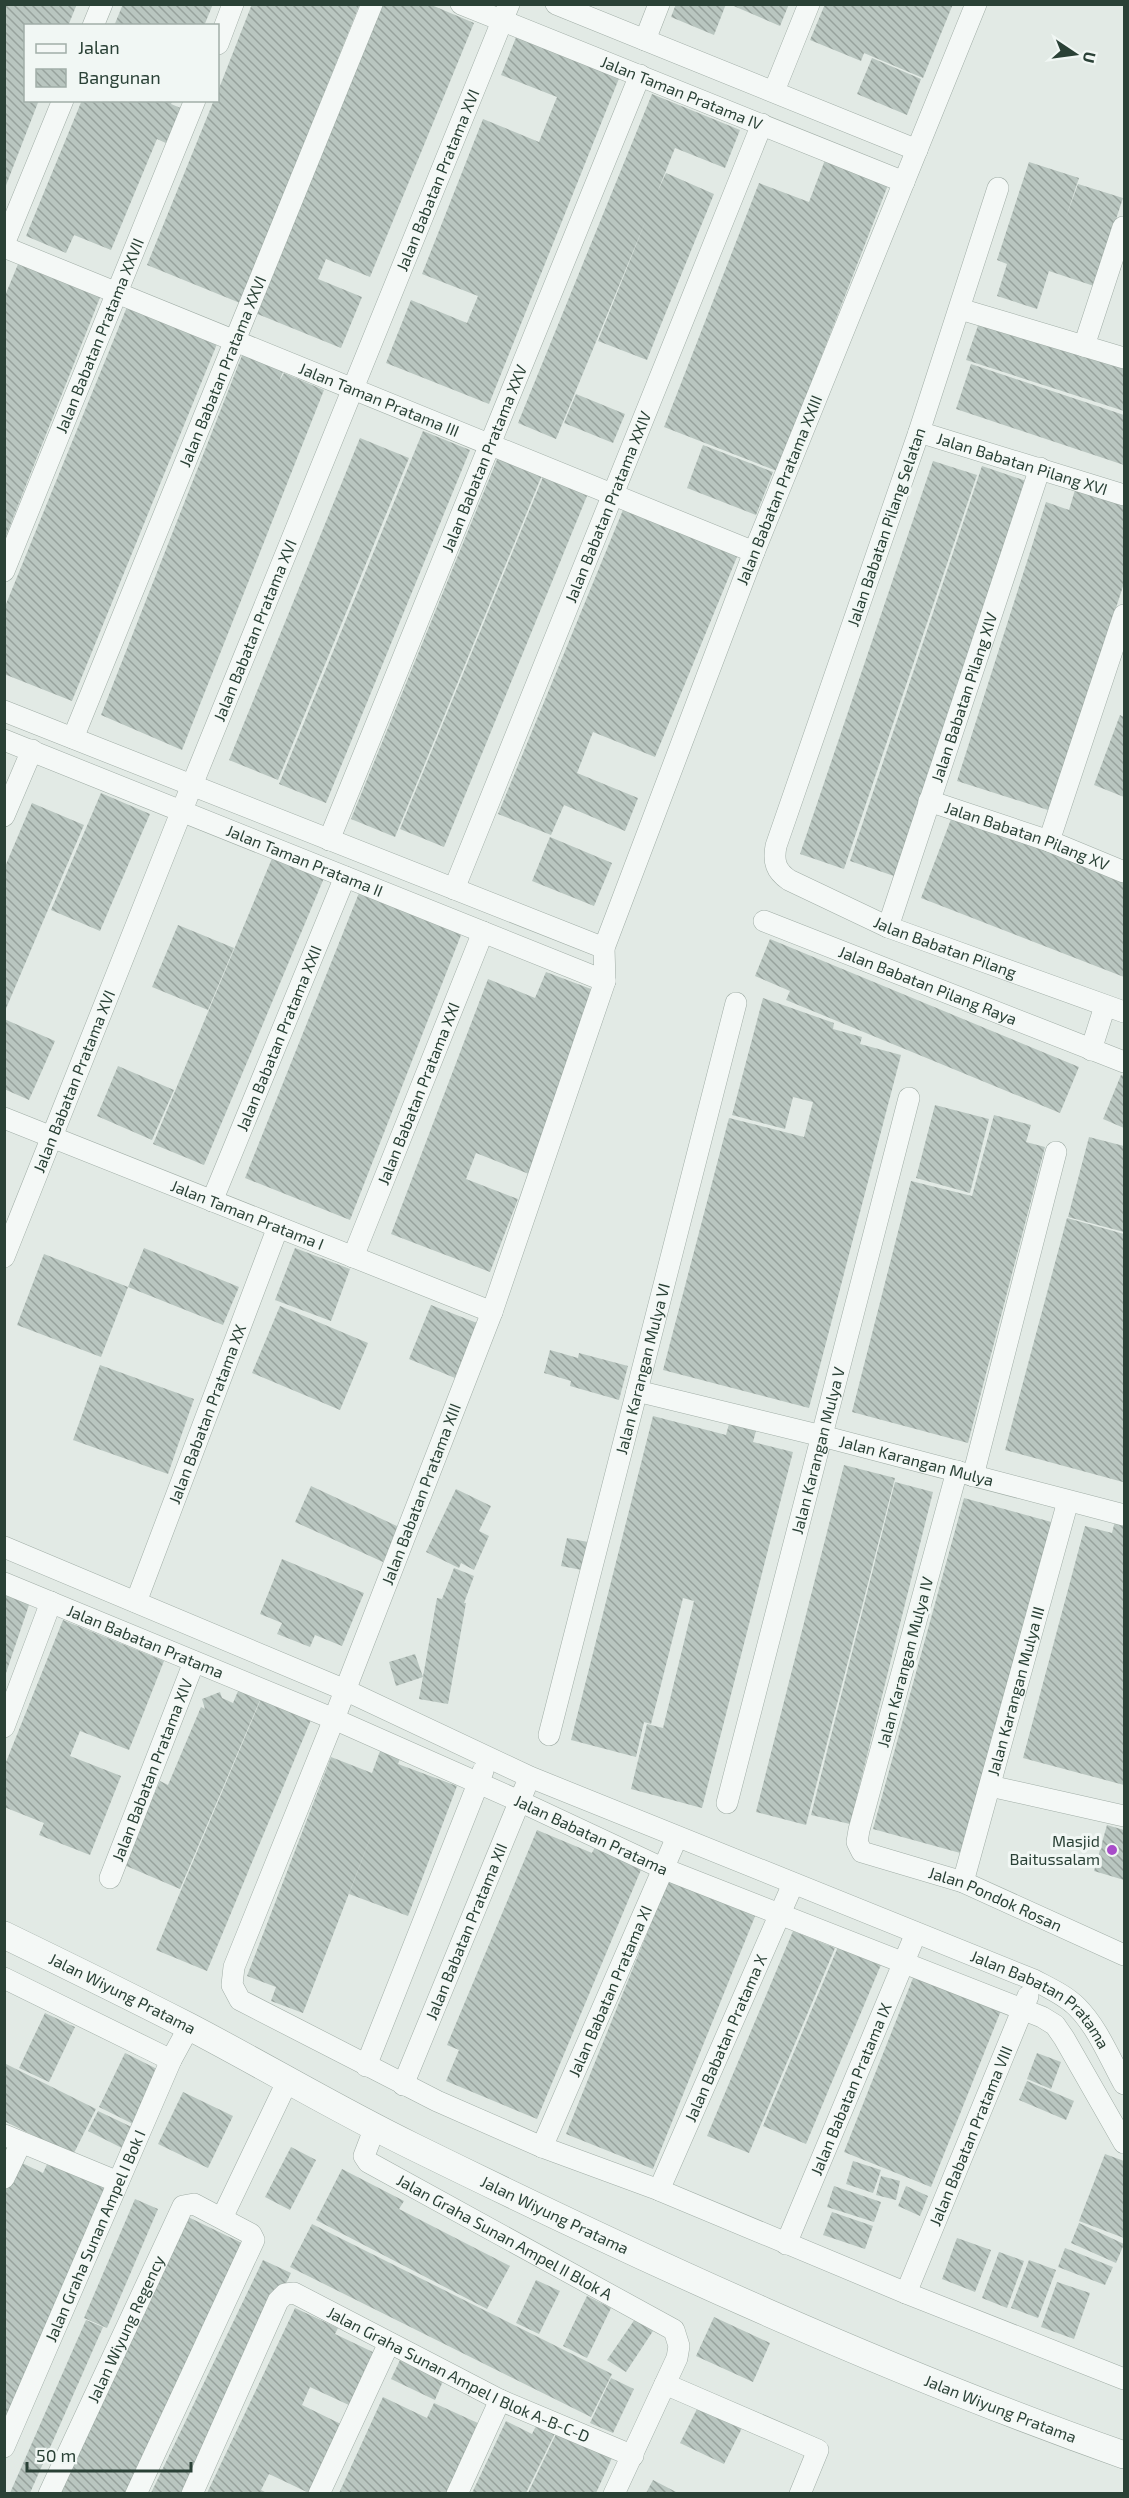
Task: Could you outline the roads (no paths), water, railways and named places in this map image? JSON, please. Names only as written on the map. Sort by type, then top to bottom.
[{"type":"street","points":[[94,24],[102,4]]},
{"type":"street","points":[[219,41],[233,4]]},
{"type":"street","name":"Jalan Babatan Pratama XXVI","points":[[73,738],[372,4]]},
{"type":"street","name":"Jalan Taman Pratama IV","points":[[461,4],[506,12],[640,75],[904,182]]},
{"type":"street","name":"Jalan Taman Pratama IV","points":[[556,4],[917,150]]},
{"type":"street","points":[[645,40],[659,4]]},
{"type":"street","points":[[774,91],[809,4]]},
{"type":"street","name":"Jalan Babatan Pratama XXIII","points":[[605,981],[604,948],[753,552],[976,4]]},
{"type":"street","name":"Jalan Babatan Pratama XVI","points":[[4,1257],[192,785],[506,12]]},
{"type":"street","name":"Jalan Babatan Pratama XXV","points":[[329,840],[640,75]]},
{"type":"street","points":[[4,246],[62,102]]},
{"type":"street","name":"Jalan Babatan Pratama XXVII","points":[[4,571],[194,102]]},
{"type":"street","name":"Jalan Babatan Pratama XXIV","points":[[454,889],[762,124]]},
{"type":"street","name":"Jalan Babatan Pilang Selatan","points":[[776,866],[776,846],[919,432],[998,188]]},
{"type":"street","points":[[1084,346],[1123,227]]},
{"type":"street","name":"Jalan Taman Pratama III","points":[[4,246],[753,552]]},
{"type":"street","points":[[960,309],[1125,358]]},
{"type":"street","name":"Jalan Babatan Pilang XVI","points":[[919,432],[1125,495]]},
{"type":"street","name":"Jalan Babatan Pilang XIV","points":[[888,927],[1040,468]]},
{"type":"street","points":[[1049,841],[1125,615]]},
{"type":"street","name":"Jalan Taman Pratama II","points":[[4,711],[604,948]]},
{"type":"street","name":"Jalan Taman Pratama II","points":[[4,740],[605,981]]},
{"type":"street","points":[[4,816],[32,750]]},
{"type":"street","name":"Jalan Babatan Pilang XV","points":[[929,801],[1049,841],[1125,872]]},
{"type":"street","name":"Jalan Babatan Pilang","points":[[776,866],[780,874],[789,880],[888,927],[1110,1013]]},
{"type":"street","name":"Jalan Babatan Pratama XXII","points":[[212,1201],[345,877]]},
{"type":"street","name":"Jalan Babatan Pilang Raya","points":[[764,921],[1093,1046],[1125,1062]]},
{"type":"street","name":"Jalan Babatan Pratama XXI","points":[[353,1257],[483,932]]},
{"type":"street","name":"Jalan Babatan Pratama XIII","points":[[366,2066],[240,2000],[232,1985],[234,1967],[334,1719],[492,1312],[605,981]]},
{"type":"street","name":"Jalan Karangan Mulya VI","points":[[549,1735],[736,1004]]},
{"type":"street","points":[[1093,1046],[1110,1013]]},
{"type":"street","name":"Jalan Karangan Mulya V","points":[[727,1803],[909,1098]]},
{"type":"street","name":"Jalan Taman Pratama I","points":[[4,1118],[492,1312]]},
{"type":"street","name":"Jalan Karangan Mulya IV","points":[[862,1852],[857,1842],[859,1830],[965,1473],[1056,1152]]},
{"type":"street","name":"Jalan Babatan Pratama XX","points":[[136,1602],[278,1227]]},
{"type":"street","name":"Jalan Karangan Mulya","points":[[637,1391],[822,1436],[1125,1515]]},
{"type":"street","name":"Jalan Karangan Mulya III","points":[[963,1882],[1068,1501]]},
{"type":"street","name":"Jalan Babatan Pratama","points":[[4,1547],[345,1690],[530,1777],[1034,1980],[1059,1993],[1077,2007],[1090,2024],[1125,2084]]},
{"type":"street","name":"Jalan Babatan Pratama","points":[[4,1583],[334,1719],[662,1868],[1023,2008],[1055,2025],[1125,2143]]},
{"type":"street","points":[[4,1727],[51,1602]]},
{"type":"street","name":"Jalan Babatan Pratama XIV","points":[[110,1878],[194,1662]]},
{"type":"street","points":[[489,1758],[477,1783],[366,2066],[542,2147],[659,2190],[906,2293],[1125,2379]]},
{"type":"street","name":"Jalan Babatan Pratama XII","points":[[403,2085],[530,1777]]},
{"type":"street","points":[[990,1786],[1125,1816]]},
{"type":"street","name":"Jalan Babatan Pratama XI","points":[[542,2147],[677,1837]]},
{"type":"street","name":"Jalan Pondok Rosan","points":[[862,1852],[963,1882],[1125,1955]]},
{"type":"street","name":"Jalan Babatan Pratama X","points":[[659,2190],[793,1884]]},
{"type":"street","name":"Jalan Babatan Pratama IX","points":[[786,2244],[902,1961],[916,1933]]},
{"type":"street","name":"Jalan Wiyung Pratama","points":[[4,1935],[189,2027],[287,2082],[375,2127],[714,2289],[933,2382],[1054,2430],[1125,2455]]},
{"type":"street","points":[[4,1978],[171,2060]]},
{"type":"street","name":"Jalan Babatan Pratama VIII","points":[[906,2293],[1034,1980]]},
{"type":"street","name":"Jalan Graha Sunan Ampel I Bok I","points":[[4,2447],[171,2060],[189,2027]]},
{"type":"street","points":[[222,2218],[287,2082]]},
{"type":"street","name":"Jalan Graha Sunan Ampel II Blok A","points":[[375,2127],[364,2156],[368,2162],[674,2330],[679,2346],[665,2384]]},
{"type":"street","points":[[4,2178],[13,2138],[118,2182]]},
{"type":"street","name":"Jalan Wiyung Regency","points":[[49,2493],[183,2206],[194,2204],[251,2234],[254,2240],[136,2493]]},
{"type":"street","name":"Jalan Graha Sunan Ampel I Blok A-B-C-D","points":[[192,2493],[278,2301],[285,2294],[294,2293],[500,2400],[633,2456]]},
{"type":"street","points":[[320,2493],[389,2343]]},
{"type":"street","points":[[614,2493],[665,2384],[818,2450],[800,2493]]},
{"type":"street","points":[[457,2493],[500,2400]]},
{"type":"place","name":"Masjid Baitussalam","points":[[1112,1850]]}]
